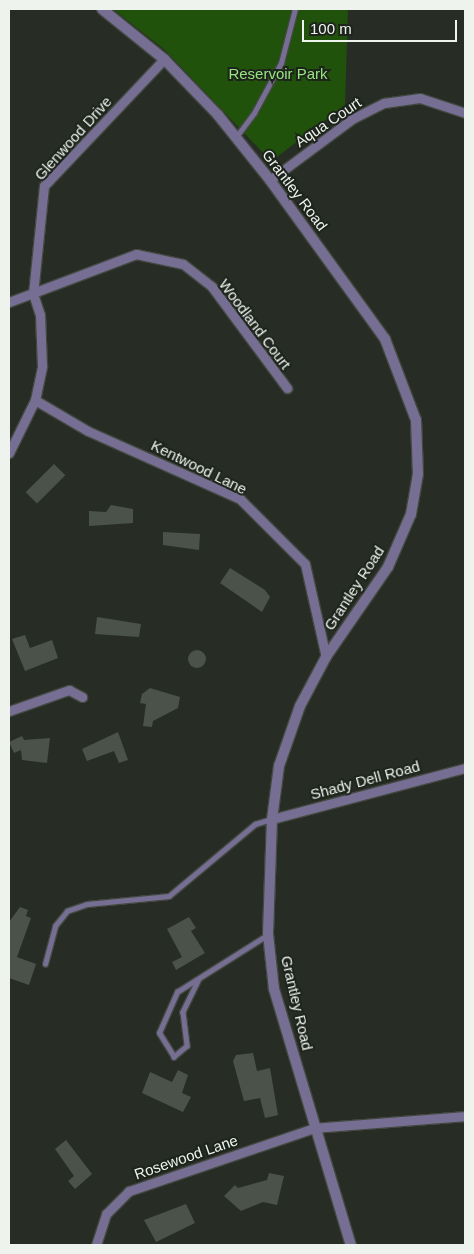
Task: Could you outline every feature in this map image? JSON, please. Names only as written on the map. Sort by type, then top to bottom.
[{"type":"street","name":"Grantley Road","points":[[102,9],[164,59],[236,137],[270,180],[385,339],[416,420],[418,474],[411,514],[388,567],[326,658],[289,732],[272,819],[268,934],[274,989],[314,1128],[351,1245]]},
{"type":"street","name":"Glenwood Drive","points":[[9,453],[35,400],[42,366],[40,315],[33,294],[44,186],[164,59]]},
{"type":"street","name":"Aqua Court","points":[[270,180],[352,119],[384,102],[420,98],[465,113]]},
{"type":"street","name":"Woodland Court","points":[[9,302],[136,254],[183,264],[212,287],[287,388]]},
{"type":"street","name":"Kentwood Lane","points":[[35,400],[88,431],[240,499],[305,564],[326,658]]},
{"type":"street","points":[[9,711],[69,690],[82,697]]},
{"type":"street","name":"Shady Dell Road","points":[[272,819],[465,768]]},
{"type":"street","name":"Rosewood Lane","points":[[96,1245],[106,1214],[128,1191],[314,1128],[465,1116]]},
{"type":"lane","points":[[236,137],[267,92],[281,62],[295,9]]},
{"type":"lane","points":[[45,964],[55,926],[67,911],[87,904],[169,896],[255,824],[272,819]]},
{"type":"lane","points":[[199,979],[183,1012],[187,1046],[174,1057],[159,1033],[161,1021],[177,992],[268,934]]},
{"type":"green space","name":"Reservoir Park","points":[[113,9],[348,9],[345,105],[273,160],[268,158],[165,50]]},
{"type":"building","points":[[54,464],[65,475],[37,504],[26,492]]},
{"type":"building","points":[[111,505],[133,509],[133,523],[89,526],[89,511],[106,512]]},
{"type":"building","points":[[163,532],[200,534],[199,550],[163,545]]},
{"type":"building","points":[[230,568],[265,590],[270,597],[262,612],[220,583]]},
{"type":"building","points":[[97,617],[141,624],[139,637],[95,634]]},
{"type":"building","points":[[25,635],[30,648],[52,640],[58,658],[25,671],[12,639]]},
{"type":"building","points":[[197,650],[203,653],[206,659],[203,665],[197,668],[191,665],[188,659],[191,653]]},
{"type":"building","points":[[150,688],[180,697],[178,708],[153,721],[152,727],[143,726],[146,704],[140,703],[142,694]]},
{"type":"building","points":[[118,732],[128,760],[119,763],[114,751],[87,761],[82,749]]},
{"type":"building","points":[[22,736],[24,740],[50,738],[47,763],[22,760],[21,750],[14,753],[9,742]]},
{"type":"building","points":[[20,907],[28,910],[26,916],[31,918],[17,957],[36,964],[29,985],[9,978],[9,922]]},
{"type":"building","points":[[189,917],[196,928],[191,931],[205,953],[176,970],[172,962],[182,957],[167,929]]},
{"type":"building","points":[[253,1053],[257,1071],[270,1068],[278,1115],[265,1118],[260,1098],[244,1101],[233,1061],[236,1055]]},
{"type":"building","points":[[178,1070],[188,1075],[182,1093],[191,1097],[183,1112],[142,1093],[150,1072],[172,1082]]},
{"type":"building","points":[[66,1140],[92,1174],[75,1189],[68,1181],[74,1176],[55,1149]]},
{"type":"building","points":[[269,1173],[284,1176],[277,1205],[263,1202],[241,1211],[224,1196],[235,1185],[238,1188],[267,1180]]},
{"type":"building","points":[[186,1204],[195,1223],[156,1242],[144,1220]]}]
